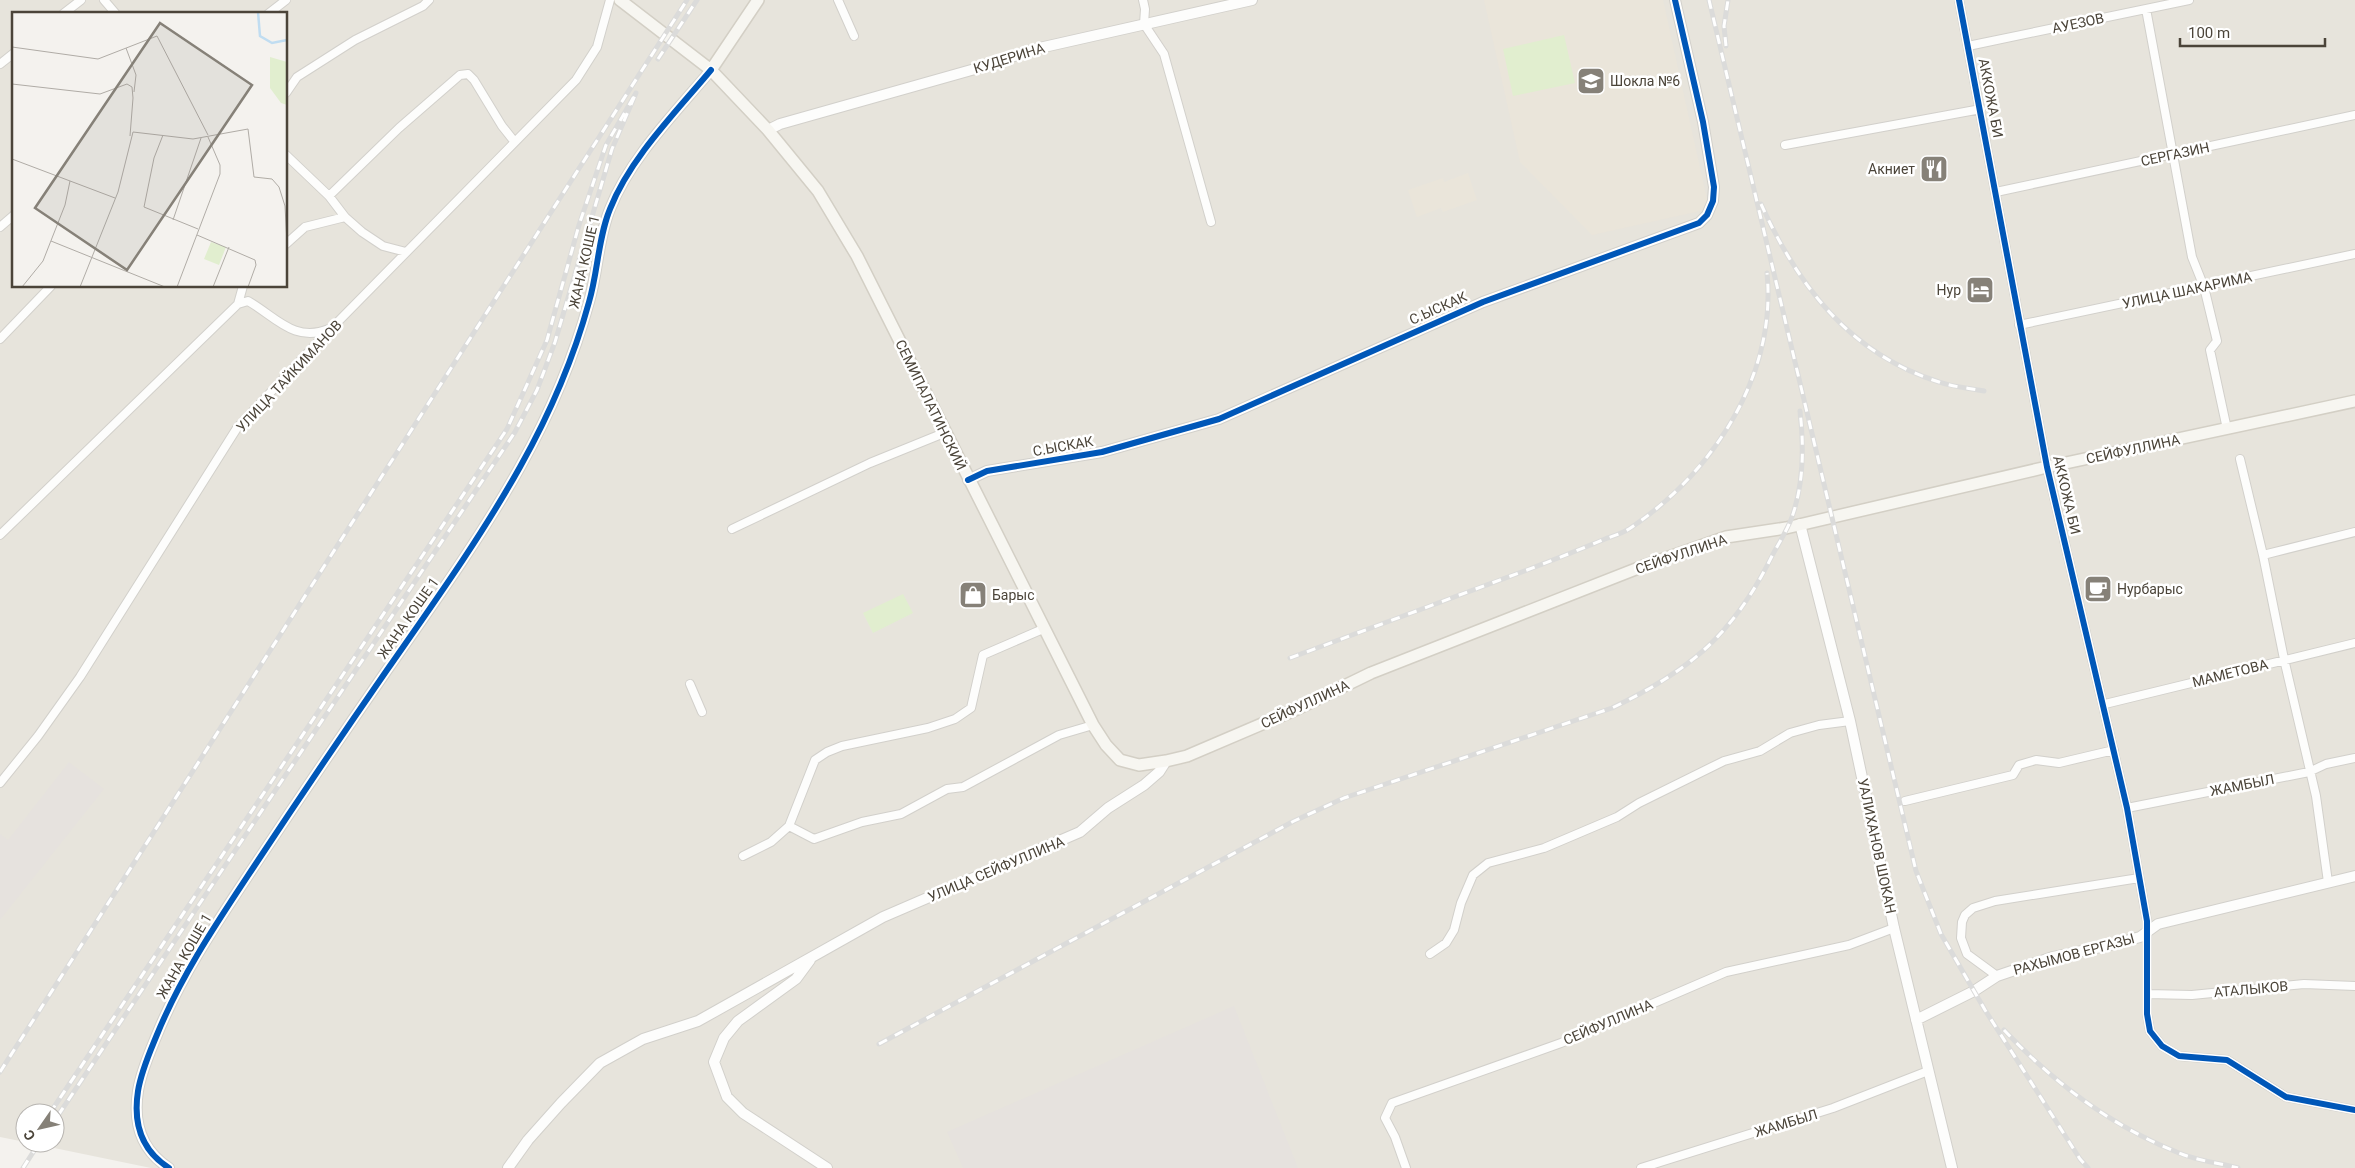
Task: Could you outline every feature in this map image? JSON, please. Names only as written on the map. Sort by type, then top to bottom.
[{"type":"main road","name":"СЕМИПАЛАТИНСКИЙ","points":[[620,0],[712,70],[768,130],[818,191],[857,256],[944,433],[1093,725],[1106,745],[1120,760]]},
{"type":"main road","points":[[712,70],[758,0]]},
{"type":"main road","name":"СЕЙФУЛЛИНА","points":[[1120,760],[1139,765],[1187,756],[1298,709],[1372,673],[1646,565],[1726,537],[1800,524],[2047,467],[2355,401]]},
{"type":"street","points":[[66,12],[81,0]]},
{"type":"street","points":[[104,0],[114,12]]},
{"type":"street","points":[[271,12],[286,0]]},
{"type":"street","points":[[288,90],[297,77],[355,40],[422,6],[429,0]]},
{"type":"street","name":"УЛИЦА ТАЙКИМАНОВ","points":[[0,783],[38,736],[80,677],[238,428],[316,344],[336,326],[514,141],[576,80],[597,47],[610,0]]},
{"type":"street","points":[[838,0],[854,36]]},
{"type":"street","points":[[1143,0],[1145,10],[1144,24],[1164,54],[1211,222]]},
{"type":"street","name":"КУДЕРИНА","points":[[768,130],[780,124],[982,67],[1035,49],[1252,0]]},
{"type":"street","name":"С.ЫСКАК","points":[[968,480],[987,471],[1102,452],[1219,419],[1483,302],[1699,223],[1707,214],[1713,201],[1714,187],[1703,122],[1675,0]]},
{"type":"street","name":"АККОЖА БИ","points":[[1959,0],[2047,467],[2105,704],[2127,808],[2147,932],[2147,994],[2150,1030],[2162,1046],[2179,1056],[2227,1060],[2286,1097],[2337,1109],[2355,1110]]},
{"type":"street","name":"АУЕЗОВ","points":[[1968,46],[2189,0]]},
{"type":"street","points":[[2146,9],[2192,257],[2204,287],[2217,342],[2210,350],[2227,429]]},
{"type":"street","points":[[0,64],[12,55]]},
{"type":"street","name":"ЖАНА КОШЕ 1","points":[[169,1168],[148,1149],[140,1135],[136,1117],[138,1091],[143,1069],[166,1014],[203,943],[322,764],[458,568],[521,466],[564,375],[590,302],[609,211],[622,183],[659,132],[712,70]]},
{"type":"street","points":[[329,196],[393,134],[460,75],[468,74],[474,80],[502,126],[514,141]]},
{"type":"street","points":[[1785,145],[1980,109]]},
{"type":"street","name":"СЕРГАЗИН","points":[[1996,192],[2355,115]]},
{"type":"street","points":[[288,157],[329,196],[346,217],[383,246],[406,252]]},
{"type":"street","points":[[0,227],[12,217]]},
{"type":"street","points":[[288,242],[306,227],[346,217]]},
{"type":"street","name":"УЛИЦА ШАКАРИМА","points":[[2019,325],[2355,254]]},
{"type":"street","points":[[0,339],[49,288]]},
{"type":"street","points":[[238,304],[242,288]]},
{"type":"street","points":[[0,535],[238,304],[248,301],[295,332],[316,334],[336,326]]},
{"type":"street","points":[[732,529],[870,463],[944,433]]},
{"type":"street","points":[[2240,458],[2263,555],[2309,772],[2316,796],[2328,882]]},
{"type":"street","name":"УАЛИХАНОВ ШОКАН","points":[[1800,524],[1850,721],[1894,928],[1952,1168]]},
{"type":"street","points":[[2263,555],[2355,532]]},
{"type":"street","points":[[743,856],[771,842],[789,826],[815,760],[842,746],[928,728],[955,719],[971,708],[976,697],[979,664],[983,656],[1043,629]]},
{"type":"street","name":"МАМЕТОВА","points":[[2105,704],[2355,642]]},
{"type":"street","points":[[690,684],[702,712]]},
{"type":"street","points":[[1430,954],[1446,943],[1454,930],[1461,903],[1473,875],[1488,863],[1544,848],[1617,818],[1639,803],[1724,762],[1760,751],[1790,733],[1819,725],[1850,721]]},
{"type":"street","points":[[789,826],[814,838],[862,822],[902,814],[947,789],[963,787],[1059,735],[1093,725]]},
{"type":"street","points":[[1905,800],[2014,775],[2019,765],[2036,760],[2060,763],[2114,750]]},
{"type":"street","name":"ЖАМБЫЛ","points":[[2127,808],[2309,772],[2326,764],[2355,758]]},
{"type":"street","name":"УЛИЦА СЕЙФУЛЛИНА","points":[[508,1168],[528,1140],[555,1109],[600,1063],[643,1039],[698,1021],[883,918],[1080,832],[1108,808],[1144,785],[1160,772],[1166,761]]},
{"type":"street","name":"РАХЫМОВ ЕРГАЗЫ","points":[[1916,1020],[1974,991],[1997,976],[2053,957],[2140,937],[2158,924],[2355,876]]},
{"type":"street","points":[[1997,976],[1968,954],[1960,938],[1962,922],[1973,908],[1995,901],[2139,878]]},
{"type":"street","name":"СЕЙФУЛЛИНА","points":[[1406,1168],[1395,1137],[1385,1118],[1392,1102],[1561,1043],[1726,972],[1849,945],[1894,928]]},
{"type":"street","name":"УЛИЦА СЕЙФУЛЛИНА","points":[[812,957],[796,979],[738,1021],[724,1038],[714,1062],[727,1097],[743,1113],[827,1168]]},
{"type":"street","name":"АТАЛЫКОВ","points":[[2147,994],[2192,995],[2304,984],[2355,986]]},
{"type":"street","name":"ЖАМБЫЛ","points":[[1641,1168],[1833,1108],[1928,1071]]},
{"type":"shaded area","points":[[0,0],[2355,0],[2355,1168],[151,1168],[65,1150],[65,1103],[15,1103],[15,1140],[0,1137]]},
{"type":"shaded area","name":"Шокла №6","points":[[1484,0],[1663,0],[1709,209],[1592,235],[1520,162]]},
{"type":"shaded area","points":[[1468,173],[1477,200],[1443,212],[1441,208],[1417,217],[1408,190],[1443,178],[1444,182]]},
{"type":"shaded area","points":[[69,762],[104,789],[0,920],[0,834],[8,840]]},
{"type":"shaded area","points":[[1234,1006],[1298,1168],[963,1168],[947,1132]]},
{"type":"green space","points":[[1564,35],[1575,83],[1513,96],[1503,49]]},
{"type":"green space","points":[[903,594],[913,613],[873,633],[863,613]]},
{"type":"railway","points":[[0,1072],[687,0]]},
{"type":"railway","points":[[658,59],[697,0]]},
{"type":"railway","points":[[1709,0],[1916,871],[1941,934],[1985,1010],[2080,1159],[2088,1168]]},
{"type":"railway","points":[[1726,46],[1724,26],[1728,0]]},
{"type":"railway","points":[[57,1103],[507,429],[547,340],[579,225],[606,145],[636,93],[612,149],[555,342],[537,390],[515,432],[65,1105]]},
{"type":"railway","points":[[1761,204],[1792,262],[1810,289],[1830,313],[1853,335],[1879,354],[1907,370],[1944,384],[1984,391]]},
{"type":"railway","points":[[1290,658],[1619,534],[1632,527],[1662,504],[1689,478],[1713,449],[1734,417],[1750,383],[1762,347],[1767,311],[1767,273]]},
{"type":"railway","points":[[879,1044],[1294,821],[1344,798],[1612,708],[1664,680],[1686,665],[1724,630],[1741,609],[1790,522],[1801,478],[1802,438],[1800,411]]},
{"type":"railway","points":[[2004,1030],[2063,1085],[2130,1130],[2186,1156],[2238,1168]]},
{"type":"railway","points":[[23,1168],[33,1153]]},
{"type":"cycle path","points":[[968,480],[987,471],[1102,452],[1219,419],[1483,302],[1699,223],[1707,215],[1713,201],[1714,187],[1703,122],[1675,0]]},
{"type":"cycle path","points":[[1959,0],[2047,467],[2127,808],[2147,921],[2147,1014],[2150,1031],[2162,1046],[2179,1056],[2227,1060],[2286,1097],[2355,1110]]},
{"type":"cycle path","points":[[169,1168],[159,1161],[146,1144],[141,1135],[137,1114],[139,1084],[166,1014],[201,949],[241,886],[456,570],[505,493],[540,428],[568,365],[589,302],[606,220],[619,190],[629,172],[655,136],[711,70]]},
{"type":"place","name":"Шокла №6","points":[[1591,81]]},
{"type":"place","name":"Акниет","points":[[1934,169]]},
{"type":"place","name":"Нур","points":[[1980,290]]},
{"type":"place","name":"Нурбарыс","points":[[2098,589]]},
{"type":"place","name":"Барыс","points":[[973,595]]}]
